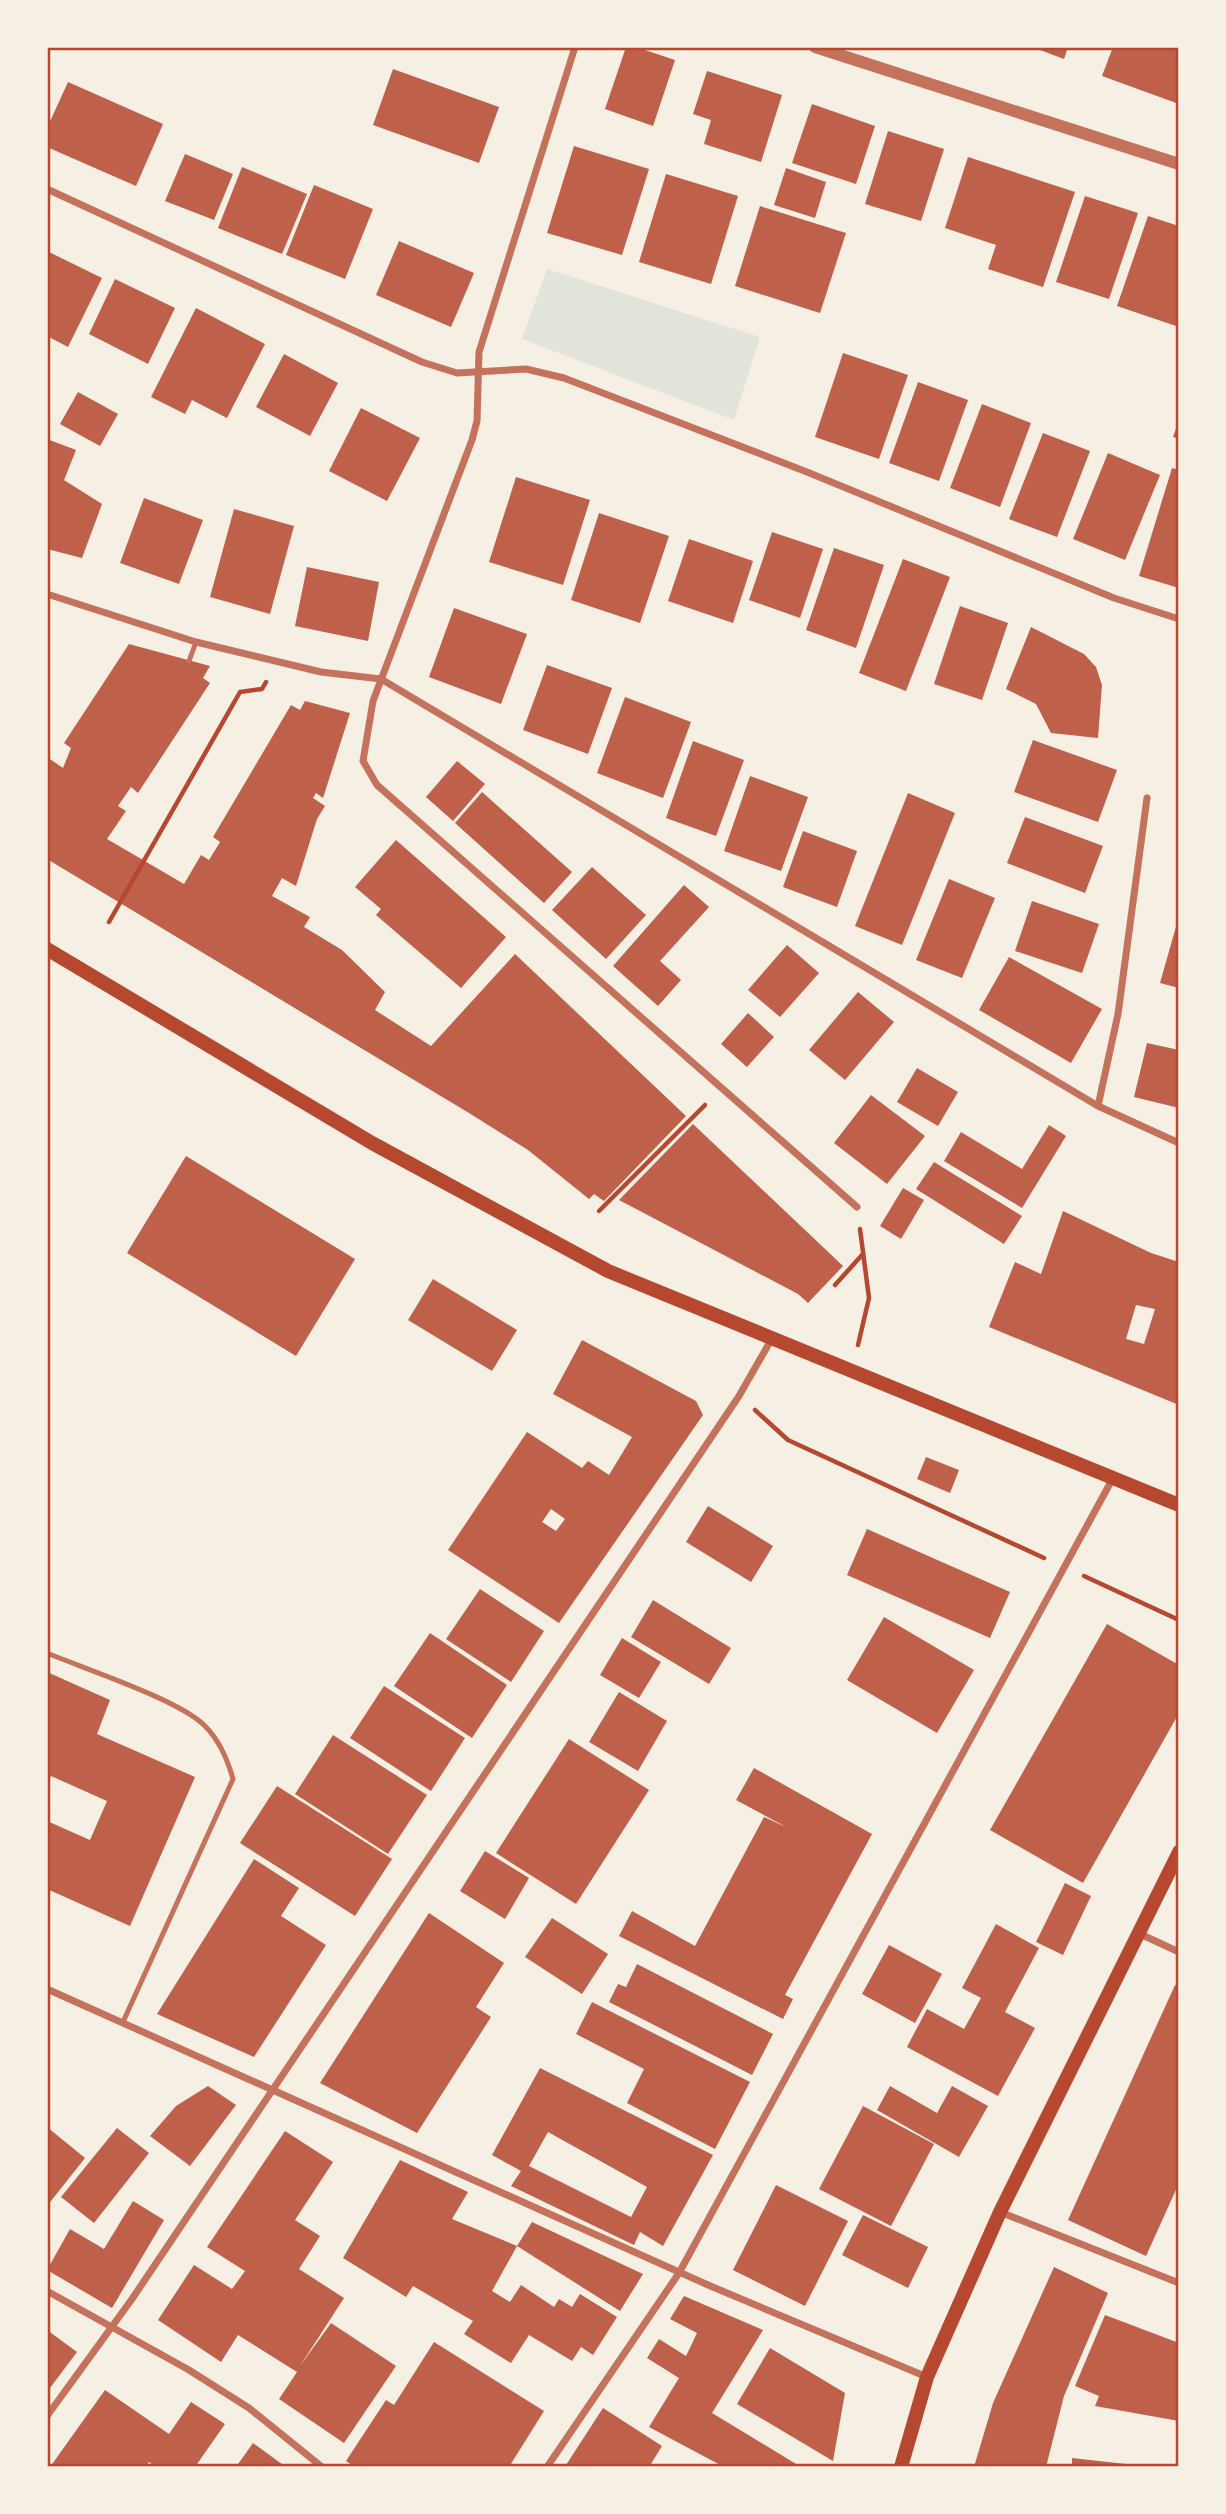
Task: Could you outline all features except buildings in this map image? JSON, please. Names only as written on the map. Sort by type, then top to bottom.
[{"type":"main road","points":[[47,949],[372,1143],[528,1230],[608,1271],[1179,1505]]},
{"type":"main road","points":[[901,2467],[927,2377],[1000,2212],[1136,1933],[1179,1852]]},
{"type":"street","points":[[575,47],[484,334],[476,374],[477,421],[472,440],[381,679],[368,726],[363,761],[377,785],[857,1208]]},
{"type":"street","points":[[815,47],[1179,164]]},
{"type":"street","points":[[47,189],[422,362],[457,373],[526,369],[564,378],[807,472],[1114,598],[1179,618]]},
{"type":"street","points":[[47,594],[196,642],[321,673],[381,679],[1098,1106],[1179,1143]]},
{"type":"street","points":[[1098,1106],[1118,1014],[1147,798]]},
{"type":"street","points":[[47,2416],[112,2329],[274,2091],[739,1396],[771,1340]]},
{"type":"street","points":[[547,2467],[679,2273],[1113,1476]]},
{"type":"street","points":[[1136,1933],[1179,1952]]},
{"type":"street","points":[[47,1989],[679,2273],[927,2377]]},
{"type":"street","points":[[1000,2212],[1179,2283]]},
{"type":"street","points":[[47,2291],[189,2370],[249,2408],[322,2467]]},
{"type":"lane","points":[[189,661],[196,642]]},
{"type":"lane","points":[[47,1653],[183,1710],[206,1727],[228,1761],[233,1779],[123,2022]]},
{"type":"path","points":[[109,922],[240,692],[262,689],[274,661]]},
{"type":"path","points":[[599,1211],[697,1113]]},
{"type":"path","points":[[852,1370],[869,1298],[860,1236]]},
{"type":"path","points":[[835,1285],[863,1255]]},
{"type":"path","points":[[739,1396],[788,1440],[1179,1620]]},
{"type":"shaded area","points":[[547,269],[760,337],[734,420],[522,339]]}]
